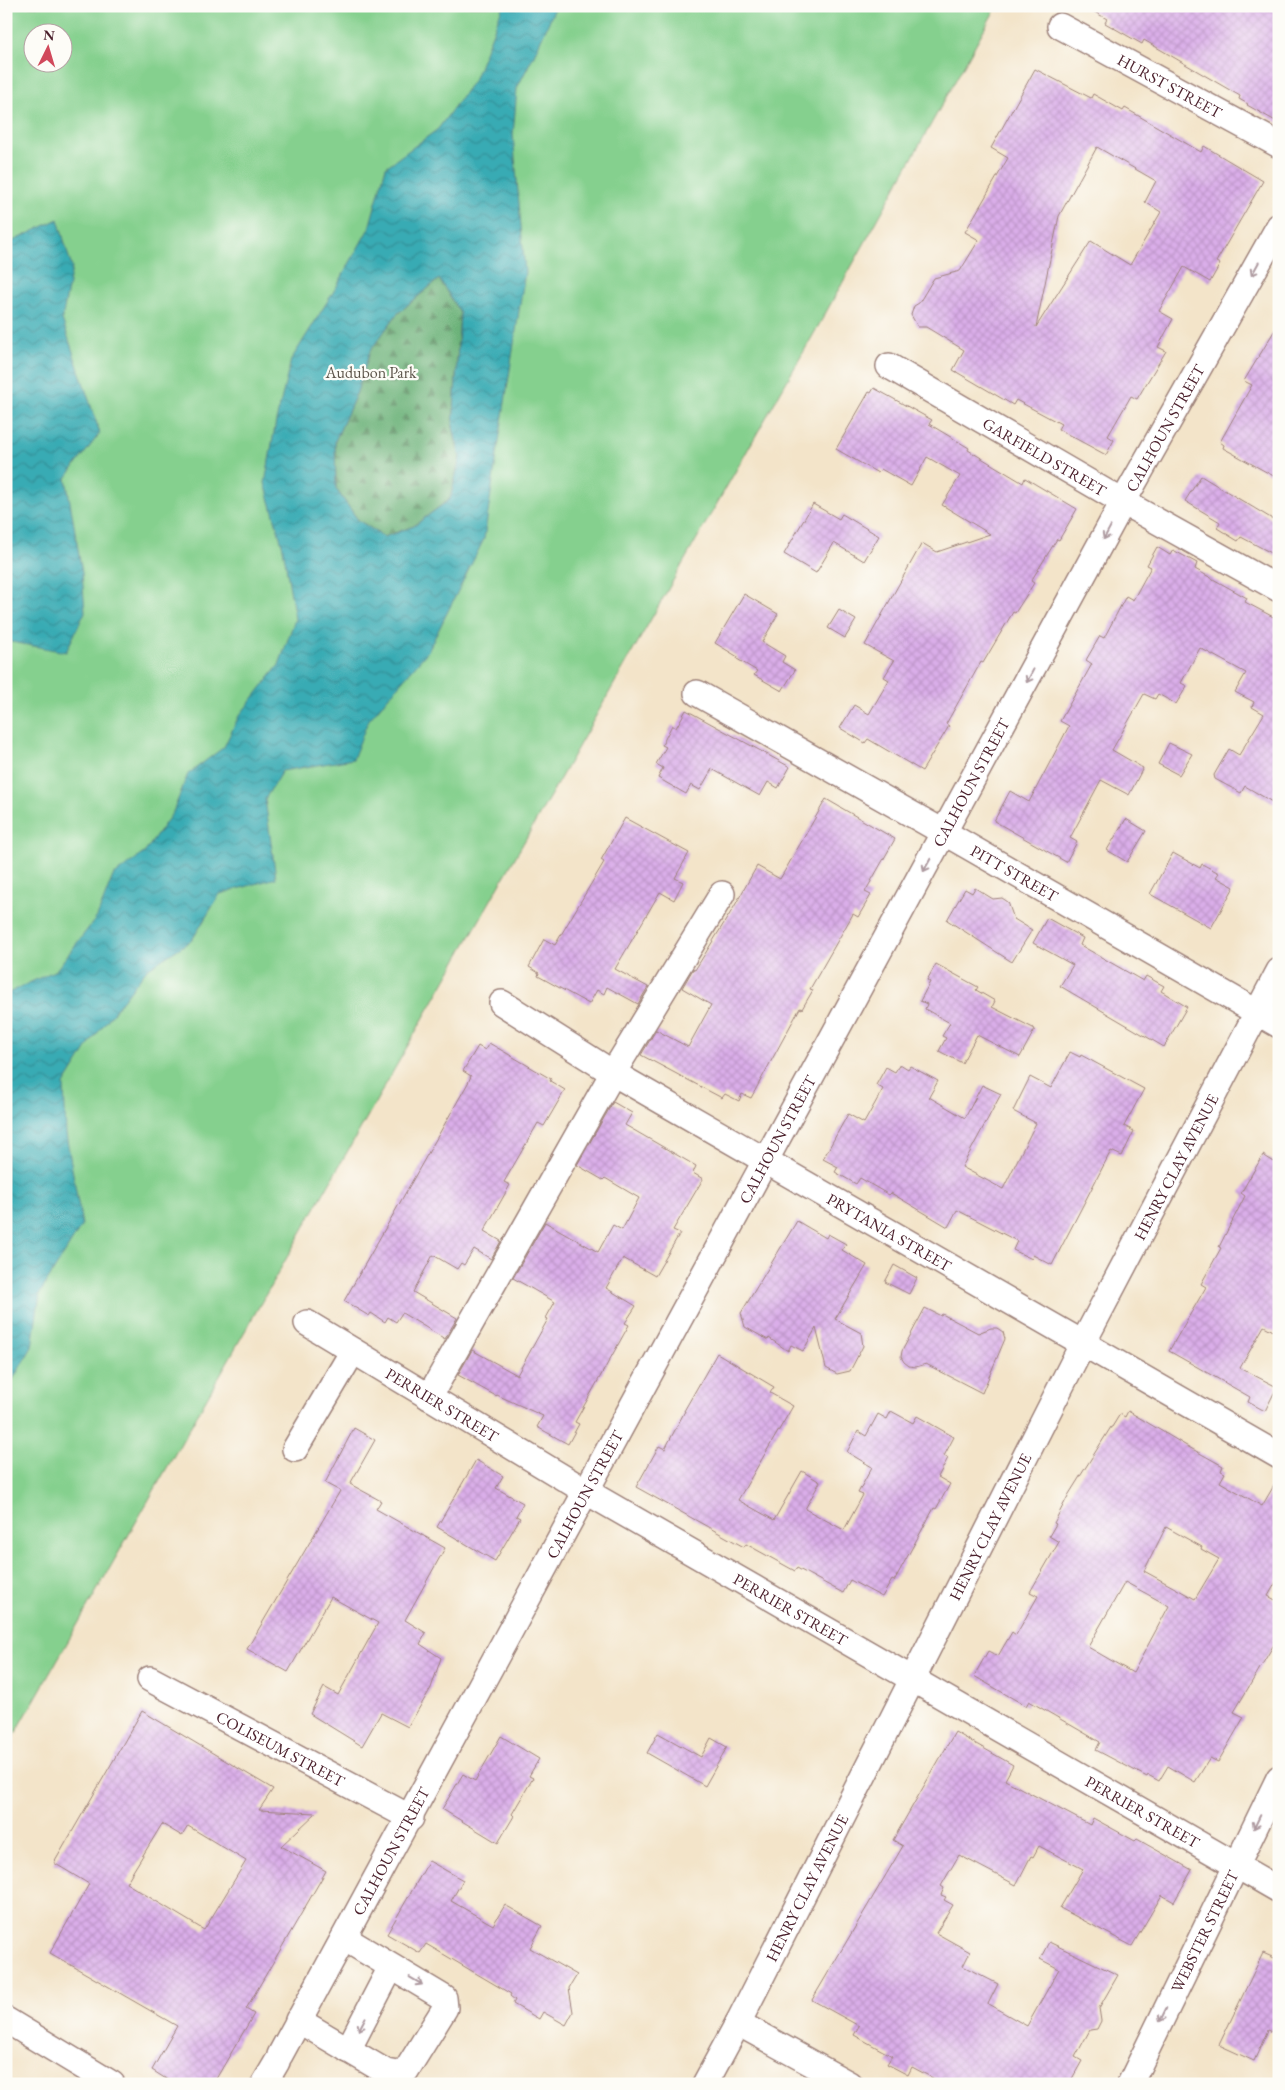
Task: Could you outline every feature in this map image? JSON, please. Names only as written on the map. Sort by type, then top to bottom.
[{"type":"street","name":"HURST STREET","points":[[1060,26],[1279,145]]},
{"type":"street","name":"CALHOUN STREET","points":[[264,2084],[945,833],[1123,502],[1279,226]]},
{"type":"street","name":"GARFIELD STREET","points":[[889,366],[1123,502],[1279,589]]},
{"type":"street","name":"PITT STREET","points":[[697,693],[1279,1025]]},
{"type":"street","points":[[429,1397],[613,1073],[722,894]]},
{"type":"street","name":"HENRY CLAY AVENUE","points":[[705,2084],[738,2023],[910,1680],[1083,1343],[1279,971]]},
{"type":"street","name":"PRYTANIA STREET","points":[[502,1003],[613,1073],[765,1162],[1279,1456]]},
{"type":"street","name":"PERRIER STREET","points":[[307,1324],[587,1492],[910,1680],[1279,1890]]},
{"type":"street","points":[[295,1449],[353,1351]]},
{"type":"street","name":"COLISEUM STREET","points":[[150,1679],[410,1818]]},
{"type":"street","name":"WEBSTER STREET","points":[[1130,2084],[1279,1778]]},
{"type":"street","points":[[298,2020],[386,2072],[397,2074],[406,2071],[445,2008],[444,1998],[344,1938]]},
{"type":"street","points":[[348,2050],[392,1967]]},
{"type":"street","points":[[6,2020],[112,2084]]},
{"type":"street","points":[[738,2023],[849,2084]]},
{"type":"green space","name":"Audubon Park","points":[[6,6],[997,6],[820,323],[6,1750]]},
{"type":"green space","points":[[439,279],[460,313],[453,427],[460,458],[450,499],[414,526],[384,537],[358,520],[336,489],[335,441],[357,392],[370,351],[397,314]]},
{"type":"water","points":[[503,6],[556,6],[517,88],[513,135],[525,272],[484,539],[428,651],[368,721],[353,759],[282,771],[265,799],[276,878],[220,894],[192,940],[147,969],[92,1040],[64,1085],[66,1134],[82,1225],[40,1293],[32,1347],[6,1391],[6,994],[56,970],[97,917],[113,876],[145,852],[173,812],[188,774],[224,747],[239,716],[279,665],[295,619],[283,548],[265,483],[276,421],[291,360],[337,286],[369,228],[386,167],[438,129],[475,78]],"holes":[[[439,279],[460,313],[453,427],[460,458],[450,499],[414,526],[384,537],[358,520],[336,489],[335,441],[357,392],[370,351],[397,314]]]},
{"type":"water","points":[[58,219],[72,268],[62,319],[100,433],[66,478],[82,573],[85,612],[66,652],[6,641],[6,250],[11,242]]},
{"type":"building","points":[[1084,6],[1279,6],[1279,123],[1247,105],[1239,99],[1240,96],[1144,40],[1142,44],[1105,23],[1107,19]]},
{"type":"building","points":[[1035,69],[1091,98],[1093,94],[1123,111],[1125,108],[1201,152],[1204,146],[1263,181],[1216,262],[1220,264],[1210,282],[1184,267],[1159,311],[1173,319],[1158,347],[1166,351],[1137,399],[1131,396],[1108,436],[1114,440],[1106,455],[1058,429],[1061,424],[1016,400],[1013,405],[953,370],[964,350],[926,327],[918,327],[911,315],[914,306],[919,303],[934,278],[960,271],[979,240],[965,232],[1008,158],[991,148]],"holes":[[[1097,147],[1156,181],[1145,202],[1161,212],[1130,265],[1091,241],[1036,327],[1059,216]]]},
{"type":"building","points":[[1279,323],[1279,479],[1223,448],[1224,445],[1220,442],[1252,385],[1244,381]]},
{"type":"building","points":[[874,388],[932,420],[929,424],[1023,483],[1025,478],[1077,509],[1059,540],[1057,539],[1031,581],[1034,583],[1024,599],[1015,613],[1013,612],[983,663],[981,662],[946,724],[949,726],[922,771],[868,739],[865,743],[840,728],[854,705],[869,714],[889,680],[884,677],[894,661],[865,645],[922,543],[937,552],[990,534],[942,505],[960,476],[927,457],[911,486],[881,469],[878,473],[836,449],[869,392],[871,393]]},
{"type":"building","points":[[1201,476],[1279,523],[1279,557],[1241,537],[1238,541],[1217,528],[1220,522],[1185,501]]},
{"type":"building","points":[[813,504],[839,519],[842,514],[879,536],[864,561],[834,543],[816,573],[784,554]]},
{"type":"building","points":[[1157,547],[1170,555],[1173,550],[1197,563],[1195,569],[1247,598],[1245,602],[1279,620],[1279,806],[1245,786],[1241,793],[1215,779],[1214,775],[1229,749],[1239,755],[1264,714],[1252,707],[1254,702],[1235,692],[1246,673],[1200,648],[1181,683],[1187,686],[1176,704],[1158,694],[1155,699],[1144,694],[1112,750],[1143,768],[1129,795],[1101,780],[1070,838],[1077,842],[1066,862],[994,821],[1010,791],[1029,802],[1069,726],[1060,721],[1092,664],[1086,660],[1100,636],[1104,638],[1126,596],[1133,600],[1151,567],[1147,565]]},
{"type":"building","points":[[744,594],[778,614],[762,642],[785,656],[782,662],[795,670],[782,691],[754,675],[757,671],[715,643]]},
{"type":"building","points":[[839,610],[856,620],[845,638],[828,628]]},
{"type":"building","points":[[686,710],[790,767],[778,788],[768,782],[760,796],[712,769],[700,790],[691,785],[686,794],[658,778],[663,768],[656,764],[666,747],[662,745],[672,725],[676,728]]},
{"type":"building","points":[[1169,743],[1192,754],[1179,775],[1158,764]]},
{"type":"building","points":[[826,799],[895,839],[865,892],[871,895],[858,917],[853,914],[810,989],[813,990],[802,1009],[800,1008],[751,1098],[742,1094],[739,1101],[725,1094],[722,1098],[641,1055],[656,1030],[688,1047],[711,1005],[682,988],[734,907],[757,866],[780,879]]},
{"type":"building","points":[[625,818],[689,853],[675,878],[683,882],[674,900],[660,892],[615,969],[648,987],[638,1004],[607,987],[604,994],[597,990],[589,1004],[538,976],[539,973],[529,967],[544,939],[555,945],[604,862],[601,860]]},
{"type":"building","points":[[1126,819],[1146,831],[1127,862],[1107,850]]},
{"type":"building","points":[[1173,853],[1200,868],[1202,864],[1219,873],[1216,877],[1234,887],[1211,928],[1150,894]]},
{"type":"building","points":[[975,888],[993,899],[1002,898],[1008,902],[1014,919],[1032,930],[1012,962],[947,920],[965,889],[972,893]]},
{"type":"building","points":[[1047,918],[1083,938],[1080,945],[1143,981],[1146,976],[1164,986],[1161,991],[1187,1007],[1164,1047],[1060,986],[1073,965],[1033,943]]},
{"type":"building","points":[[936,964],[978,987],[976,990],[995,1001],[992,1007],[1035,1029],[1020,1057],[977,1035],[962,1063],[939,1051],[946,1038],[942,1036],[950,1023],[925,1009],[927,1004],[920,1001],[930,982],[927,980]]},
{"type":"building","points":[[489,1043],[551,1079],[550,1081],[565,1090],[544,1126],[538,1123],[504,1182],[510,1185],[484,1231],[501,1241],[491,1259],[474,1249],[464,1265],[461,1263],[457,1269],[433,1255],[413,1292],[457,1318],[445,1339],[402,1313],[396,1322],[388,1317],[385,1322],[371,1313],[369,1316],[344,1301],[468,1083],[471,1076],[463,1071],[478,1046],[485,1050]]},
{"type":"building","points":[[1070,1052],[1080,1057],[1081,1055],[1144,1089],[1124,1126],[1134,1131],[1122,1156],[1111,1151],[1052,1265],[1033,1255],[1032,1259],[1013,1250],[1017,1241],[957,1210],[948,1227],[891,1193],[889,1195],[860,1178],[856,1184],[835,1172],[838,1167],[823,1159],[848,1114],[864,1123],[883,1089],[876,1085],[886,1067],[895,1072],[900,1064],[908,1069],[910,1066],[938,1081],[929,1097],[965,1118],[982,1085],[1001,1094],[962,1167],[1003,1189],[1036,1123],[1013,1111],[1030,1077],[1051,1088]]},
{"type":"building","points":[[613,1102],[632,1113],[625,1125],[696,1166],[693,1173],[703,1179],[673,1230],[680,1233],[655,1276],[623,1258],[606,1288],[636,1306],[625,1323],[629,1325],[575,1422],[579,1424],[568,1444],[537,1427],[543,1416],[496,1396],[458,1375],[472,1350],[517,1375],[548,1319],[546,1318],[555,1302],[513,1278],[545,1222],[598,1252],[613,1225],[622,1230],[639,1198],[605,1178],[603,1180],[577,1165]]},
{"type":"building","points":[[1263,1155],[1279,1165],[1279,1334],[1264,1326],[1240,1368],[1277,1387],[1265,1411],[1248,1402],[1250,1397],[1169,1351],[1206,1287],[1201,1284],[1221,1248],[1219,1247],[1245,1196],[1241,1193]]},
{"type":"building","points":[[797,1221],[826,1238],[828,1234],[846,1244],[842,1250],[867,1265],[835,1319],[861,1333],[863,1346],[850,1371],[837,1374],[826,1368],[816,1328],[803,1351],[791,1345],[788,1351],[769,1338],[768,1340],[745,1327],[741,1313]]},
{"type":"building","points":[[894,1265],[917,1278],[909,1294],[885,1282]]},
{"type":"building","points":[[925,1308],[941,1316],[942,1314],[978,1333],[991,1328],[997,1328],[1003,1332],[1005,1339],[982,1393],[926,1364],[916,1367],[909,1366],[904,1362],[901,1357],[902,1351]]},
{"type":"building","points":[[717,1353],[774,1387],[770,1393],[793,1406],[738,1500],[774,1520],[802,1471],[820,1482],[805,1509],[844,1530],[863,1495],[858,1493],[872,1467],[847,1452],[858,1431],[866,1436],[878,1414],[887,1419],[891,1411],[913,1423],[917,1416],[954,1437],[944,1456],[948,1458],[938,1477],[950,1484],[936,1509],[934,1508],[894,1581],[892,1580],[882,1597],[850,1580],[843,1593],[797,1568],[795,1571],[746,1544],[744,1547],[636,1487],[659,1446],[665,1449]]},
{"type":"building","points":[[1128,1411],[1223,1466],[1221,1471],[1225,1473],[1220,1482],[1262,1506],[1279,1477],[1279,1577],[1268,1596],[1279,1602],[1279,1636],[1234,1712],[1244,1717],[1236,1731],[1218,1762],[1210,1758],[1195,1782],[1168,1766],[1159,1781],[1148,1775],[1147,1777],[1096,1750],[1100,1742],[1029,1701],[1026,1706],[974,1676],[988,1651],[998,1656],[1012,1632],[1016,1635],[1038,1596],[1030,1592],[1059,1542],[1049,1536],[1056,1524],[1054,1523],[1069,1494],[1111,1427],[1120,1414],[1125,1417]],"holes":[[[1166,1527],[1219,1559],[1195,1599],[1144,1571]],[[1125,1582],[1169,1606],[1133,1673],[1088,1647]]]},
{"type":"building","points":[[354,1428],[375,1440],[350,1484],[381,1501],[376,1509],[445,1548],[405,1620],[426,1633],[420,1644],[441,1658],[431,1688],[408,1727],[381,1713],[362,1746],[310,1714],[324,1687],[338,1695],[378,1623],[331,1597],[288,1672],[247,1649],[340,1491],[325,1483]]},
{"type":"building","points":[[476,1460],[503,1476],[496,1488],[523,1503],[516,1516],[520,1518],[495,1561],[437,1527]]},
{"type":"building","points":[[142,1711],[273,1789],[259,1810],[316,1813],[281,1846],[326,1871],[246,2009],[254,2014],[213,2084],[174,2084],[152,2070],[177,2026],[50,1953],[89,1884],[54,1863]],"holes":[[[162,1824],[182,1836],[188,1826],[246,1861],[204,1930],[126,1883]]]},
{"type":"building","points":[[955,1732],[1013,1765],[1005,1780],[1090,1825],[1093,1818],[1135,1841],[1137,1839],[1192,1870],[1174,1902],[1162,1895],[1132,1946],[1060,1908],[1083,1869],[1039,1846],[1033,1857],[1031,1856],[1016,1885],[959,1855],[941,1886],[944,1888],[941,1895],[946,1897],[944,1900],[953,1905],[936,1933],[970,1952],[963,1966],[998,1984],[988,2004],[1027,2026],[1059,1969],[1040,1959],[1049,1942],[1118,1975],[1099,2008],[1101,2021],[1097,2029],[1090,2030],[1075,2057],[1082,2061],[1069,2084],[944,2084],[912,2067],[908,2075],[887,2064],[892,2056],[854,2035],[859,2026],[812,2000],[903,1846],[893,1840]]},
{"type":"building","points":[[658,1733],[701,1757],[711,1738],[727,1747],[705,1786],[647,1753]]},
{"type":"building","points":[[501,1736],[539,1759],[529,1776],[533,1778],[498,1843],[442,1809],[463,1774],[475,1781]]},
{"type":"building","points":[[429,1861],[463,1880],[451,1901],[493,1925],[505,1905],[542,1926],[530,1948],[577,1975],[569,1988],[573,2012],[566,2025],[543,2012],[539,2019],[513,2004],[515,2000],[510,1996],[511,1994],[426,1944],[420,1953],[387,1934]]},
{"type":"building","points":[[1263,1953],[1279,1960],[1279,2035],[1268,2030],[1254,2061],[1219,2045]]}]
